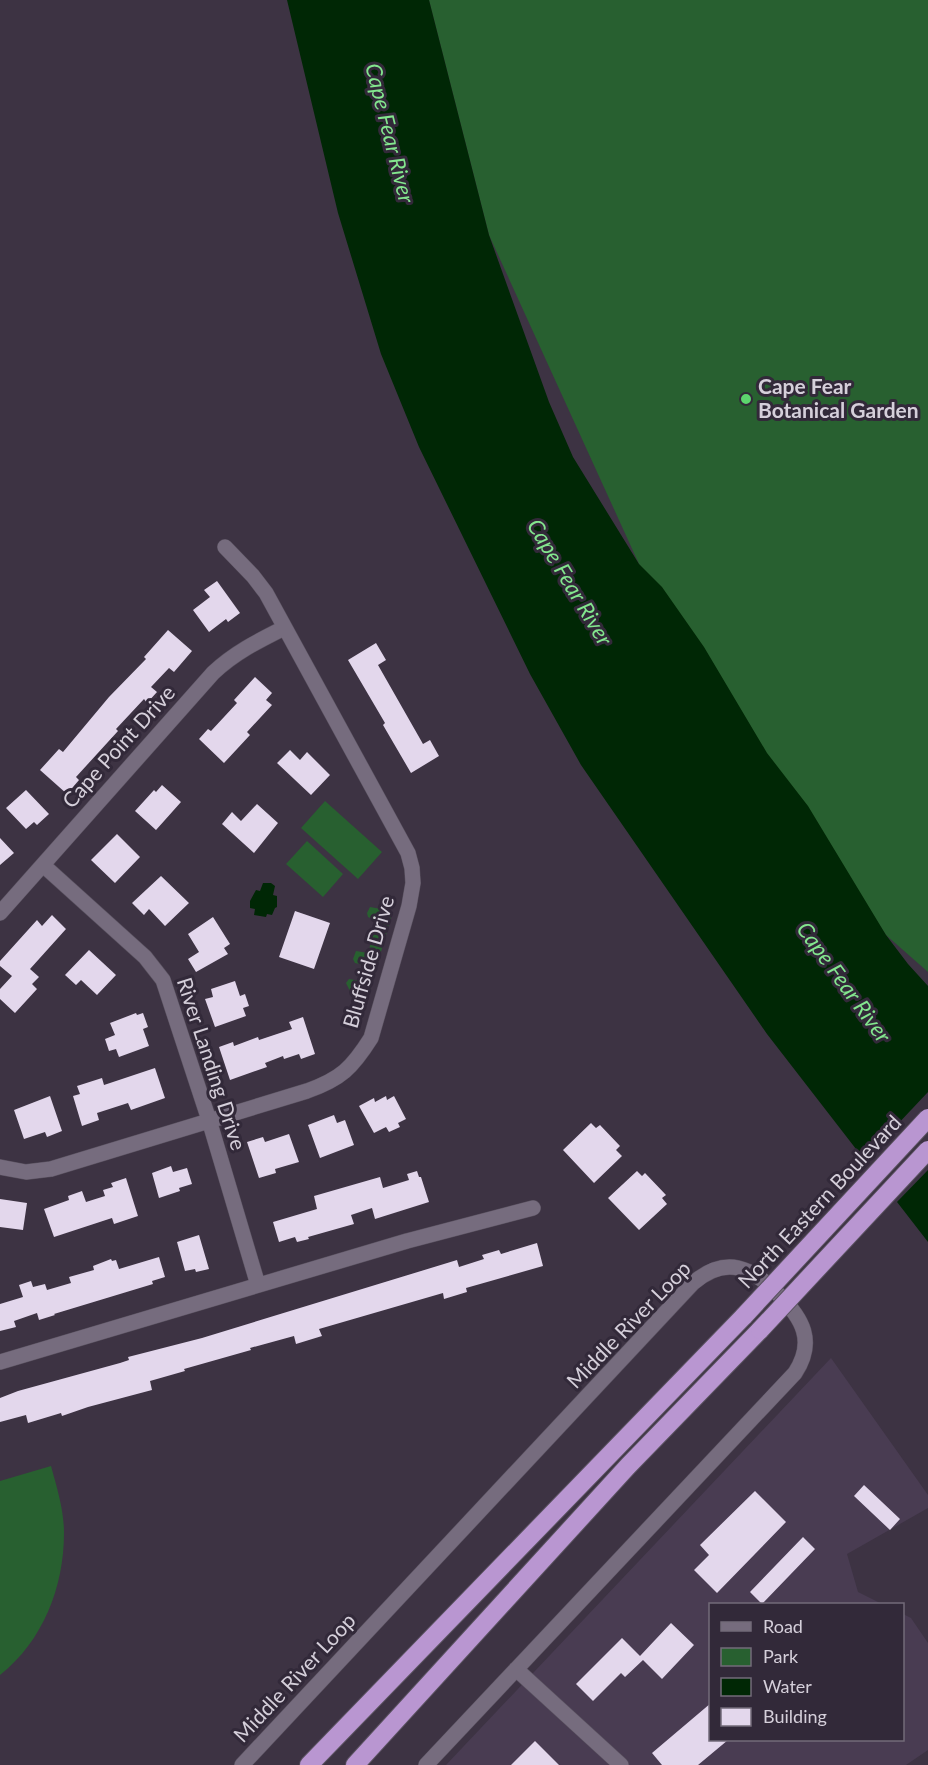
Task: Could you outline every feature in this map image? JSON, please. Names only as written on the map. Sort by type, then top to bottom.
[{"type":"highway","name":"North Eastern Boulevard","points":[[309,1765],[744,1316],[928,1118]]},
{"type":"highway","name":"North Eastern Boulevard","points":[[355,1765],[628,1466],[760,1330],[928,1150]]},
{"type":"street","name":"Bluffside Drive","points":[[0,1167],[26,1172],[51,1169],[330,1083],[345,1072],[360,1056],[371,1038],[409,906],[413,883],[408,854],[266,592],[225,547]]},
{"type":"street","name":"Cape Point Drive","points":[[0,913],[213,673],[241,650],[284,628]]},
{"type":"street","name":"River Landing Drive","points":[[43,865],[145,957],[163,980],[209,1120],[258,1285]]},
{"type":"street","points":[[0,1362],[407,1241],[533,1208]]},
{"type":"street","name":"Middle River Loop","points":[[242,1765],[690,1286],[708,1273],[719,1269],[738,1268],[753,1272],[768,1283],[793,1309],[801,1322],[805,1347],[798,1368],[786,1384],[426,1765]]},
{"type":"street","points":[[516,1669],[621,1765]]},
{"type":"shaded area","points":[[831,1358],[928,1495],[928,1508],[847,1554],[858,1592],[880,1603],[709,1603],[709,1741],[904,1741],[904,1614],[911,1618],[928,1643],[928,1750],[906,1765],[446,1765]]},
{"type":"green space","name":"Cape Fear Botanical Garden","points":[[429,0],[928,0],[928,972],[886,935],[639,564],[489,235]]},
{"type":"green space","points":[[325,801],[382,852],[358,879],[301,828]]},
{"type":"green space","points":[[307,841],[343,874],[323,897],[286,864]]},
{"type":"green space","points":[[370,907],[387,910],[392,914],[369,993],[363,994],[350,991],[346,983],[349,979],[360,981],[364,965],[355,963],[353,959],[356,951],[368,953],[377,921],[368,917]]},
{"type":"green space","points":[[51,1466],[64,1524],[60,1573],[48,1612],[39,1629],[28,1646],[0,1675],[0,1481]]},
{"type":"water","name":"Cape Fear River","points":[[287,0],[429,0],[489,235],[549,402],[573,457],[639,564],[662,587],[704,647],[767,753],[808,806],[886,935],[928,986],[928,1242],[767,1034],[581,765],[530,674],[419,447],[381,354],[338,213]]},
{"type":"water","points":[[263,883],[271,883],[275,886],[273,895],[277,896],[277,907],[272,915],[267,914],[266,917],[254,915],[255,909],[250,908],[250,901],[256,890],[260,891]]},
{"type":"pier","points":[[928,1092],[928,1170],[895,1204],[862,1162]]},
{"type":"building","points":[[217,581],[240,613],[228,622],[226,619],[209,632],[193,610],[210,597],[204,590]]},
{"type":"building","points":[[168,630],[192,651],[174,672],[169,668],[151,687],[157,692],[147,703],[144,699],[116,729],[118,731],[76,777],[79,780],[67,794],[40,770],[59,749],[63,752],[109,697],[146,659],[144,657]]},
{"type":"building","points":[[376,643],[386,660],[378,665],[423,744],[430,740],[439,756],[411,773],[348,660]]},
{"type":"building","points":[[255,677],[272,693],[266,700],[272,705],[247,732],[250,735],[224,763],[199,739],[208,729],[211,731],[237,703],[234,700]]},
{"type":"building","points":[[290,750],[300,760],[307,752],[330,775],[311,795],[277,763]]},
{"type":"building","points":[[162,785],[181,802],[156,830],[135,811],[154,790],[156,792]]},
{"type":"building","points":[[26,790],[49,814],[37,825],[34,822],[26,829],[6,808]]},
{"type":"building","points":[[257,804],[278,823],[254,853],[222,824],[232,812],[241,821]]},
{"type":"building","points":[[117,834],[140,857],[115,883],[91,860]]},
{"type":"building","points":[[0,838],[14,853],[0,865]]},
{"type":"building","points":[[161,876],[189,903],[165,926],[149,909],[144,915],[132,903]]},
{"type":"building","points":[[295,911],[330,923],[314,969],[279,957]]},
{"type":"building","points":[[52,915],[66,929],[30,969],[39,977],[32,984],[37,989],[15,1013],[0,999],[0,989],[12,976],[0,966],[0,961],[37,920],[42,926]]},
{"type":"building","points":[[213,917],[230,944],[224,948],[228,954],[196,972],[188,959],[199,952],[188,934]]},
{"type":"building","points":[[89,950],[116,975],[97,995],[81,980],[76,985],[65,975]]},
{"type":"building","points":[[235,981],[240,996],[245,994],[249,1006],[243,1008],[246,1016],[215,1027],[205,999],[213,997],[211,989]]},
{"type":"building","points":[[136,1013],[137,1015],[143,1013],[148,1027],[143,1029],[149,1046],[119,1057],[116,1049],[109,1051],[105,1039],[115,1035],[110,1023]]},
{"type":"building","points":[[303,1017],[315,1054],[301,1059],[299,1054],[284,1059],[283,1056],[265,1063],[267,1067],[230,1080],[219,1047],[233,1042],[234,1046],[258,1037],[259,1040],[292,1029],[289,1022]]},
{"type":"building","points":[[155,1068],[165,1098],[131,1110],[128,1103],[97,1113],[99,1120],[82,1126],[73,1096],[80,1094],[77,1086],[102,1078],[104,1085]]},
{"type":"building","points":[[50,1096],[62,1131],[47,1137],[45,1132],[24,1139],[14,1110]]},
{"type":"building","points":[[386,1096],[387,1100],[394,1096],[406,1119],[398,1123],[400,1127],[389,1132],[386,1127],[374,1133],[359,1106],[374,1098],[375,1102]]},
{"type":"building","points":[[334,1115],[337,1123],[345,1120],[354,1145],[320,1158],[308,1125]]},
{"type":"building","points":[[591,1123],[596,1128],[600,1125],[620,1146],[616,1150],[622,1156],[594,1183],[563,1150]]},
{"type":"building","points":[[289,1134],[299,1162],[275,1169],[276,1173],[259,1178],[247,1142],[263,1137],[265,1142]]},
{"type":"building","points":[[171,1166],[173,1172],[187,1168],[192,1184],[159,1198],[152,1173]]},
{"type":"building","points":[[417,1171],[429,1202],[375,1219],[372,1208],[351,1215],[354,1224],[297,1242],[295,1237],[279,1242],[273,1222],[317,1209],[314,1196],[380,1177],[383,1188],[409,1180],[407,1174]]},
{"type":"building","points":[[637,1171],[642,1176],[645,1173],[666,1195],[662,1198],[667,1204],[639,1230],[608,1198]]},
{"type":"building","points":[[126,1178],[138,1216],[114,1224],[112,1218],[54,1237],[44,1209],[69,1200],[68,1196],[82,1191],[86,1202],[105,1196],[103,1190],[113,1187],[111,1183]]},
{"type":"building","points":[[0,1199],[27,1203],[23,1230],[0,1227]]},
{"type":"building","points":[[199,1235],[209,1269],[196,1272],[195,1269],[185,1271],[177,1242]]},
{"type":"building","points":[[537,1243],[543,1266],[466,1288],[467,1292],[444,1299],[443,1293],[319,1329],[322,1336],[296,1344],[294,1336],[250,1348],[251,1350],[150,1381],[152,1390],[62,1416],[61,1413],[28,1423],[26,1415],[0,1422],[0,1398],[18,1391],[120,1363],[129,1360],[128,1357],[202,1338],[457,1260],[459,1267],[484,1259],[482,1255],[499,1250],[501,1254]]},
{"type":"building","points":[[159,1257],[165,1277],[152,1281],[153,1284],[39,1320],[37,1313],[14,1321],[16,1327],[0,1331],[0,1304],[23,1297],[19,1285],[31,1281],[33,1287],[45,1284],[47,1290],[71,1283],[69,1277],[94,1270],[93,1266],[111,1259],[116,1260],[119,1269]]},
{"type":"building","points":[[864,1485],[900,1519],[890,1530],[854,1496]]},
{"type":"building","points":[[755,1491],[786,1522],[717,1593],[694,1570],[709,1555],[700,1545]]},
{"type":"building","points":[[803,1537],[815,1549],[763,1603],[750,1592]]},
{"type":"building","points":[[671,1623],[694,1645],[662,1679],[643,1660],[625,1677],[621,1673],[593,1701],[576,1684],[622,1638],[640,1656]]},
{"type":"building","points":[[709,1705],[709,1741],[727,1741],[698,1765],[662,1765],[652,1753]]},
{"type":"building","points":[[535,1741],[559,1765],[511,1765]]},
{"type":"place","name":"Cape Fear Botanical Garden","points":[[746,399]]}]
